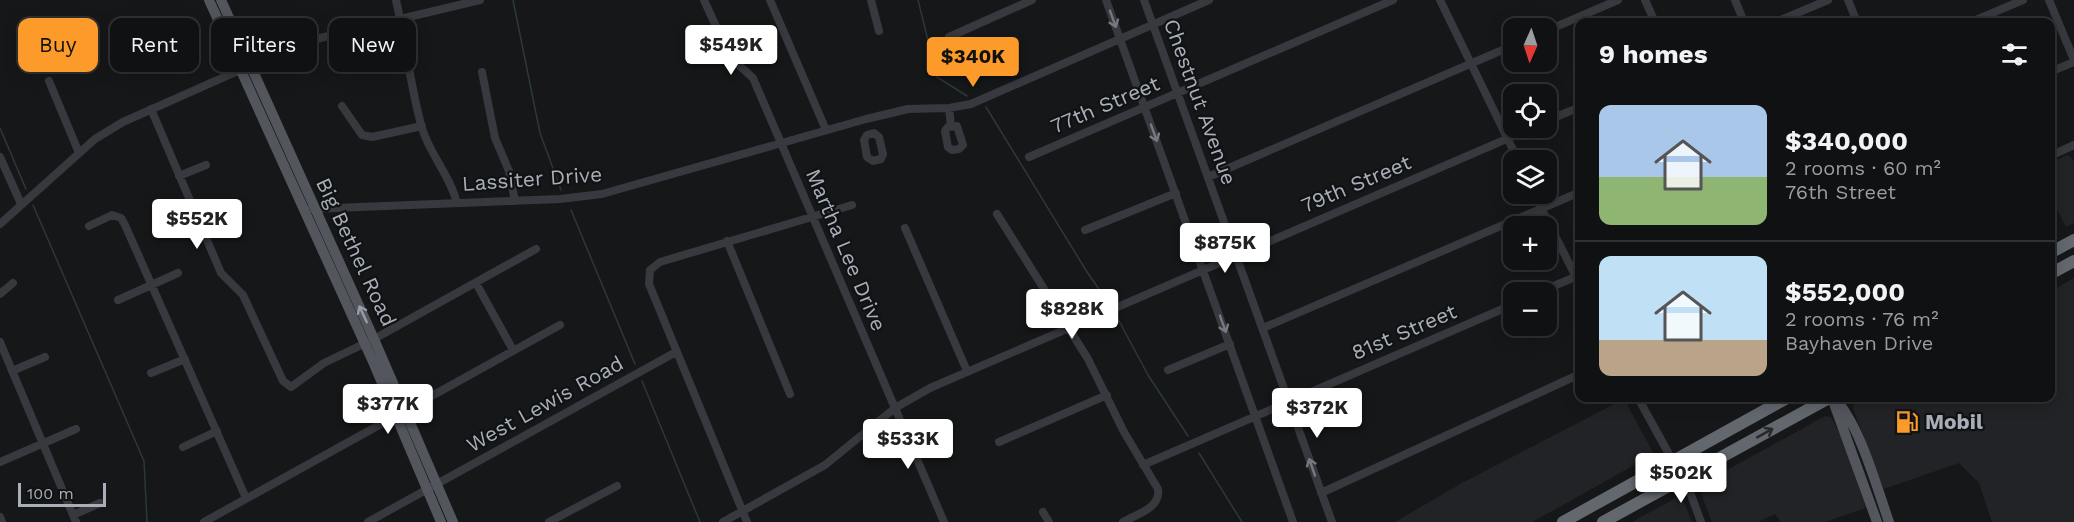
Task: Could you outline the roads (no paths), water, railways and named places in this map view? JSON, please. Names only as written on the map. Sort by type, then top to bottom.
[{"type":"highway","points":[[2055,250],[2074,240]]},
{"type":"highway","points":[[2055,271],[2074,261]]},
{"type":"highway","points":[[1563,522],[1780,402]]},
{"type":"highway","points":[[1603,522],[1824,402]]},
{"type":"main road","name":"Big Bethel Road","points":[[209,0],[219,18]]},
{"type":"main road","name":"Big Bethel Road","points":[[221,0],[228,18]]},
{"type":"main road","name":"Big Bethel Road","points":[[248,72],[432,486],[453,522]]},
{"type":"main road","points":[[1833,402],[1869,497],[1885,521]]},
{"type":"main road","points":[[1837,402],[1844,407],[1856,432],[1885,521]]},
{"type":"main road","name":"Big Bethel Road","points":[[432,486],[441,522]]},
{"type":"street","points":[[396,0],[400,18]]},
{"type":"street","points":[[404,18],[480,0]]},
{"type":"street","name":"Martha Lee Drive","points":[[704,0],[730,57],[753,78],[944,522]]},
{"type":"street","points":[[770,0],[826,129]]},
{"type":"street","points":[[871,0],[879,31]]},
{"type":"street","points":[[949,37],[1032,0]]},
{"type":"street","points":[[1106,0],[1293,522]]},
{"type":"street","name":"Chestnut Avenue","points":[[1144,0],[1290,400],[1332,522]]},
{"type":"street","name":"Lassiter Drive","points":[[309,209],[515,201],[602,194],[866,119],[908,110],[949,108],[971,104],[1209,0]]},
{"type":"street","name":"77th Street","points":[[1029,158],[1393,0]]},
{"type":"street","points":[[1440,0],[1503,130]]},
{"type":"street","points":[[1576,18],[1618,0]]},
{"type":"street","points":[[1645,0],[1653,18]]},
{"type":"street","points":[[1735,0],[1742,18]]},
{"type":"street","points":[[1785,18],[1828,0]]},
{"type":"street","points":[[1848,0],[1855,18]]},
{"type":"street","points":[[1980,18],[2023,0]]},
{"type":"street","points":[[2049,0],[2074,61],[2055,70]]},
{"type":"street","points":[[1557,26],[1575,19]]},
{"type":"street","points":[[1208,177],[1503,50]]},
{"type":"street","points":[[0,224],[79,153],[113,127],[232,72]]},
{"type":"street","points":[[411,72],[429,150],[453,187],[457,203]]},
{"type":"street","points":[[482,72],[495,138],[509,171],[515,201]]},
{"type":"street","points":[[49,81],[79,153]]},
{"type":"street","points":[[342,106],[362,135],[372,137],[422,126]]},
{"type":"street","points":[[949,108],[951,126]]},
{"type":"street","points":[[151,109],[221,273],[243,295],[286,386],[291,387],[324,363],[369,341],[536,249]]},
{"type":"street","points":[[1557,116],[1575,109]]},
{"type":"street","points":[[866,119],[870,134]]},
{"type":"street","points":[[1507,138],[1513,150]]},
{"type":"street","name":"79th Street","points":[[723,522],[831,461],[895,408],[930,388],[1507,138]]},
{"type":"street","points":[[2055,154],[2074,145]]},
{"type":"street","points":[[0,157],[21,204]]},
{"type":"street","points":[[179,176],[206,165]]},
{"type":"street","points":[[1085,230],[1176,193]]},
{"type":"street","points":[[1263,328],[1575,194]]},
{"type":"street","points":[[1539,204],[1575,273]]},
{"type":"street","points":[[747,522],[649,284],[650,270],[660,262],[852,205]]},
{"type":"street","points":[[997,214],[1068,327],[1107,395],[1124,432],[1158,489],[1159,497],[1156,504],[1123,522]]},
{"type":"street","points":[[89,225],[112,216],[121,218],[246,498]]},
{"type":"street","points":[[905,228],[967,371]]},
{"type":"street","points":[[727,242],[790,394]]},
{"type":"street","points":[[118,300],[178,273]]},
{"type":"street","points":[[1557,286],[1575,280]]},
{"type":"street","points":[[0,294],[14,283]]},
{"type":"street","points":[[476,283],[513,350]]},
{"type":"street","name":"81st Street","points":[[1143,465],[1503,309]]},
{"type":"street","points":[[204,522],[560,325]]},
{"type":"street","points":[[0,342],[74,518],[100,503]]},
{"type":"street","points":[[1168,370],[1230,344]]},
{"type":"street","name":"West Lewis Road","points":[[368,522],[676,352]]},
{"type":"street","points":[[12,371],[45,357]]},
{"type":"street","points":[[151,374],[185,359]]},
{"type":"street","points":[[1321,493],[1575,376]]},
{"type":"street","points":[[999,442],[1107,395]]},
{"type":"street","points":[[1640,402],[1683,478],[1701,522]]},
{"type":"street","points":[[0,462],[76,429]]},
{"type":"street","points":[[183,447],[217,431]]},
{"type":"street","points":[[549,522],[616,486]]},
{"type":"street","points":[[1043,512],[1048,522]]},
{"type":"street","points":[[0,517],[2,522]]},
{"type":"waterway","points":[[513,0],[540,133],[561,190]]},
{"type":"waterway","points":[[918,0],[937,77],[967,96]]},
{"type":"waterway","points":[[986,107],[1087,272],[1108,302]]},
{"type":"waterway","points":[[0,128],[26,189]]},
{"type":"waterway","points":[[33,205],[144,461],[147,522]]},
{"type":"waterway","points":[[571,210],[635,364]]},
{"type":"waterway","points":[[1118,319],[1148,375],[1188,436]]},
{"type":"waterway","points":[[642,381],[700,522]]},
{"type":"waterway","points":[[1199,453],[1242,522]]},
{"type":"place","name":"Mobil","points":[[1907,422]]}]
